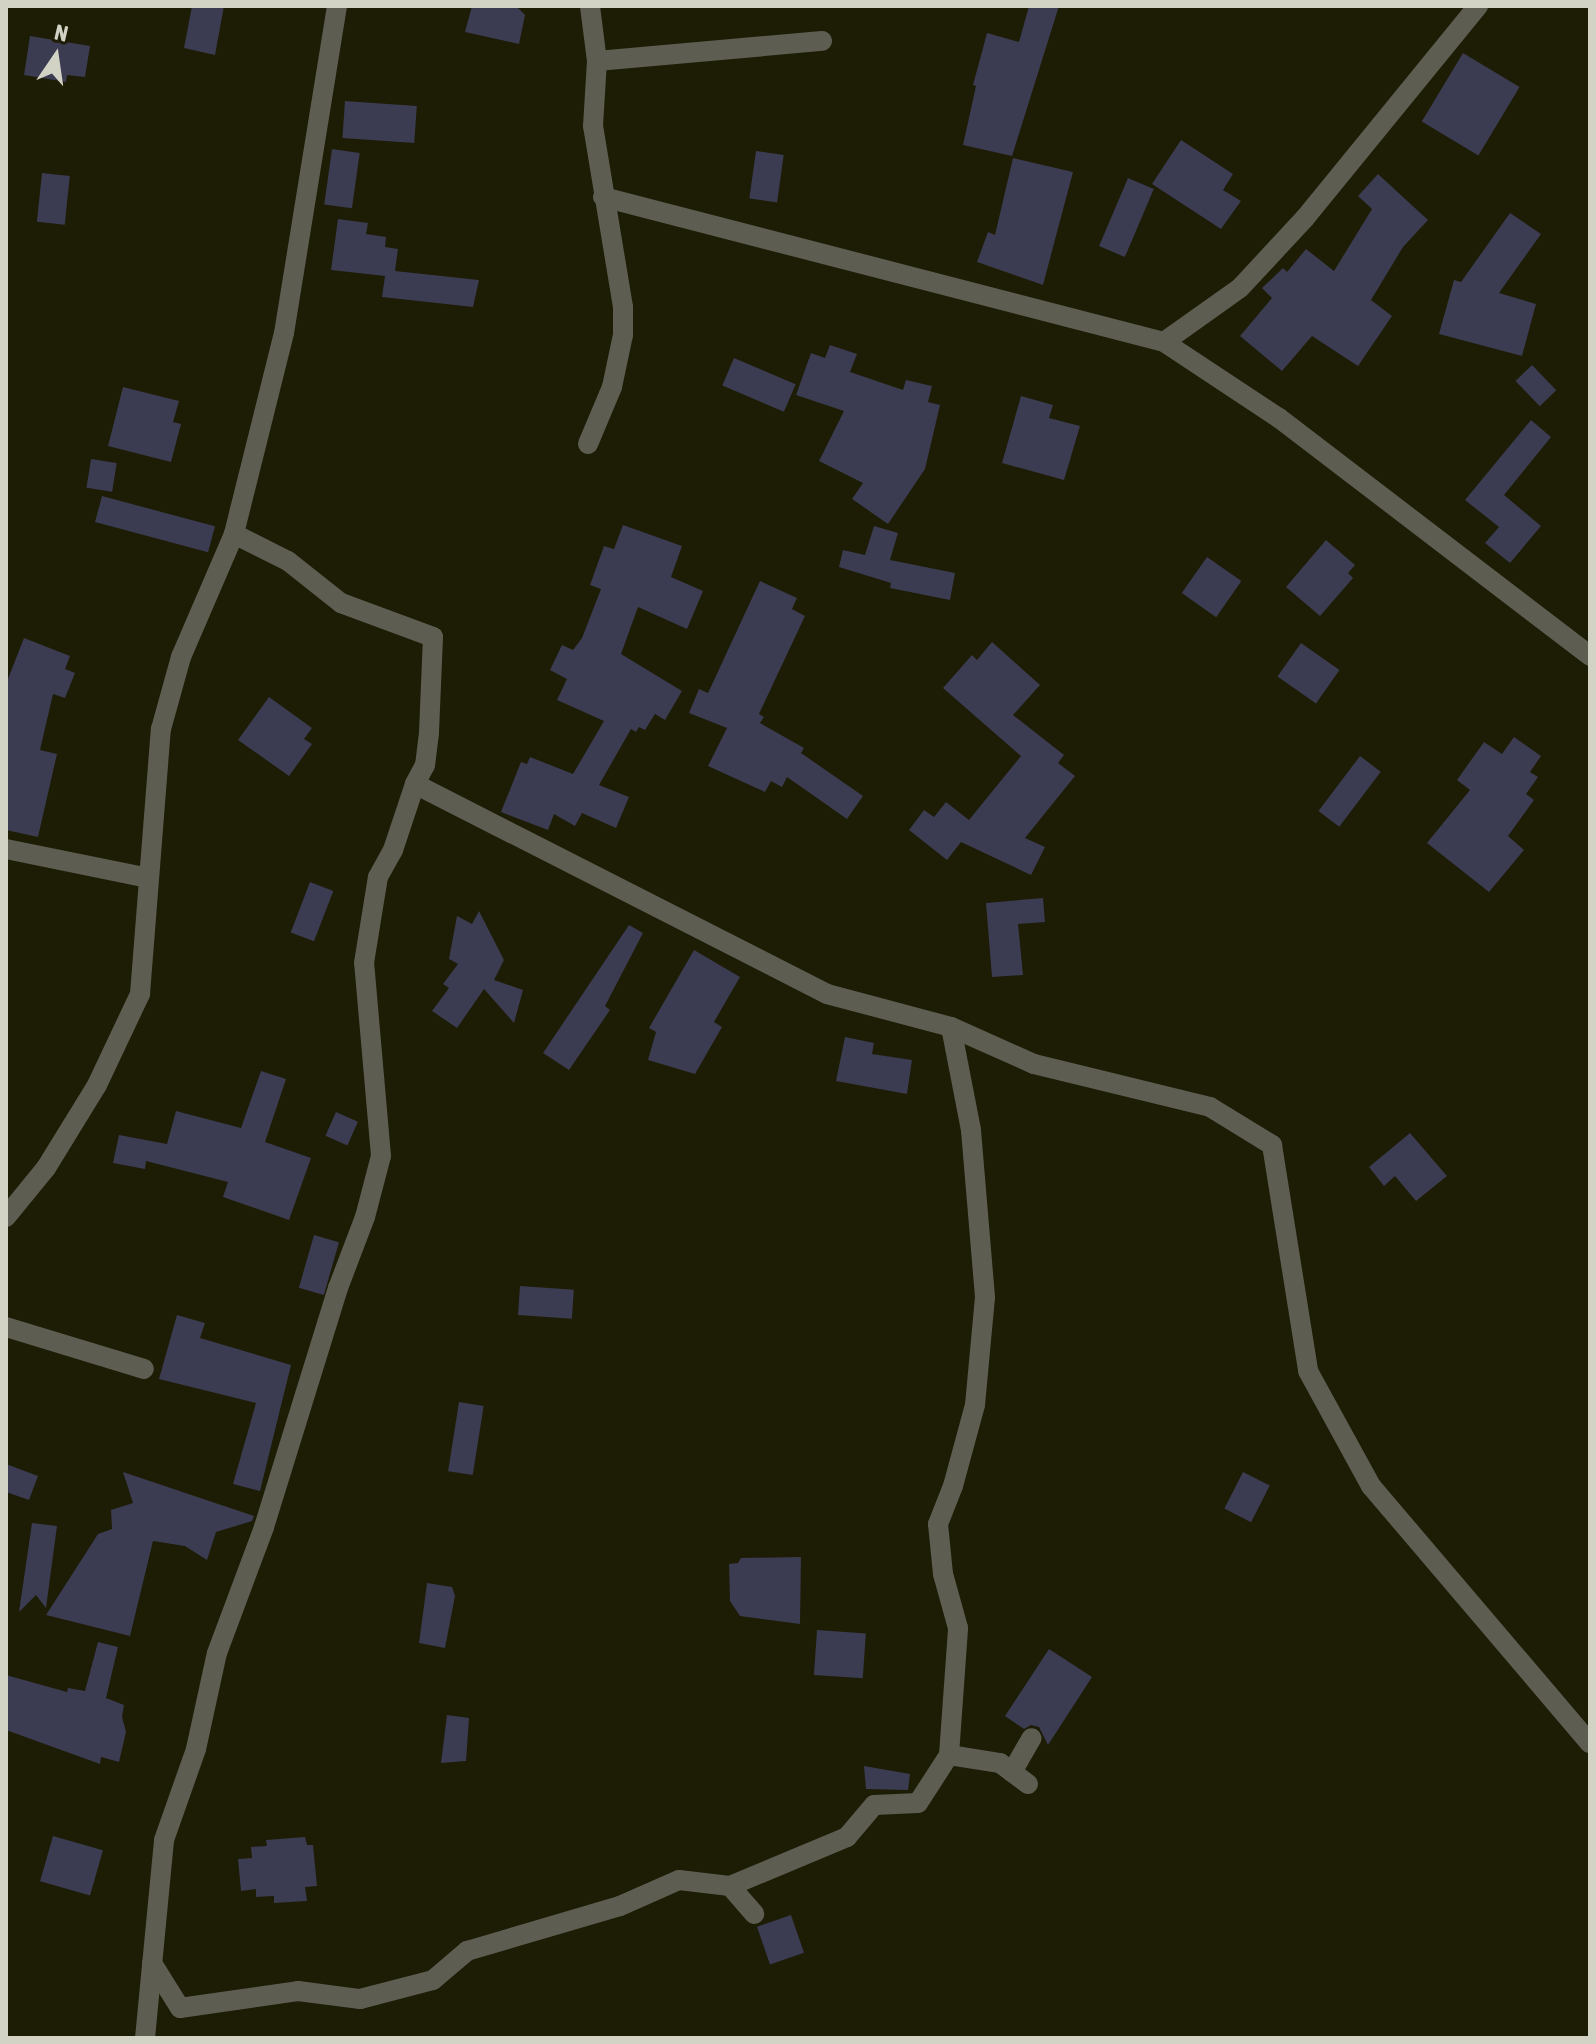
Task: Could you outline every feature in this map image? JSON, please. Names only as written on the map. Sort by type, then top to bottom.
[{"type":"street","points":[[6,1217],[46,1168],[97,1085],[140,994],[161,729],[181,657],[234,534],[284,333],[337,6]]},
{"type":"street","points":[[588,444],[612,387],[623,335],[623,307],[593,126],[597,61],[590,6]]},
{"type":"street","points":[[1164,342],[1240,288],[1305,218],[1478,6]]},
{"type":"street","points":[[597,61],[822,41]]},
{"type":"street","points":[[603,197],[1164,342],[1279,418],[1590,656]]},
{"type":"street","points":[[145,2038],[164,1840],[196,1749],[217,1653],[264,1527],[338,1288],[365,1217],[381,1156],[364,963],[378,877],[393,850],[415,784],[425,765],[429,733],[433,637],[341,603],[288,561],[234,534]]},
{"type":"street","points":[[415,784],[827,994],[951,1027],[1034,1064],[1210,1107],[1272,1145],[1308,1371],[1371,1486],[1590,1743]]},
{"type":"street","points":[[6,849],[149,878]]},
{"type":"street","points":[[152,1963],[180,2008],[298,1991],[360,1999],[433,1980],[467,1951],[620,1906],[679,1880],[730,1886],[847,1837],[874,1805],[918,1803],[949,1755],[958,1628],[943,1574],[938,1524],[953,1486],[975,1405],[985,1297],[971,1130],[951,1027]]},
{"type":"street","points":[[6,1327],[144,1369]]},
{"type":"street","points":[[949,1755],[1000,1763],[1020,1778],[1032,1738]]},
{"type":"street","points":[[730,1886],[754,1914]]},
{"type":"building","points":[[192,6],[224,6],[215,55],[184,48]]},
{"type":"building","points":[[472,6],[516,6],[525,15],[519,44],[465,32]]},
{"type":"building","points":[[1029,6],[1059,6],[1012,156],[963,145],[976,86],[973,85],[987,33],[1019,42]]},
{"type":"building","points":[[30,36],[90,46],[85,77],[67,75],[66,82],[24,75]]},
{"type":"building","points":[[1463,53],[1520,87],[1478,156],[1422,122]]},
{"type":"building","points":[[345,101],[417,106],[414,143],[342,138]]},
{"type":"building","points":[[1181,140],[1233,174],[1223,190],[1241,201],[1221,229],[1152,184]]},
{"type":"building","points":[[332,149],[360,153],[352,208],[324,204]]},
{"type":"building","points":[[756,151],[784,155],[777,202],[749,199]]},
{"type":"building","points":[[1013,158],[1073,172],[1043,285],[977,262],[988,232],[995,235]]},
{"type":"building","points":[[42,173],[70,176],[65,225],[37,222]]},
{"type":"building","points":[[1378,174],[1428,220],[1403,247],[1371,300],[1392,316],[1358,366],[1312,336],[1282,371],[1240,336],[1272,298],[1262,288],[1283,268],[1287,272],[1306,249],[1334,271],[1372,209],[1358,196]]},
{"type":"building","points":[[1128,178],[1154,189],[1125,257],[1099,246]]},
{"type":"building","points":[[1510,213],[1541,234],[1499,293],[1536,304],[1522,356],[1439,334],[1454,280],[1461,282]]},
{"type":"building","points":[[338,219],[368,223],[366,234],[386,237],[385,247],[398,249],[395,271],[479,280],[473,307],[382,297],[385,276],[331,270]]},
{"type":"building","points":[[830,345],[857,354],[850,372],[903,390],[906,380],[932,386],[928,402],[940,405],[925,469],[888,524],[852,499],[863,483],[819,461],[844,411],[796,395],[811,353],[825,358]]},
{"type":"building","points":[[734,358],[796,384],[784,412],[722,386]]},
{"type":"building","points":[[1532,365],[1556,390],[1540,406],[1515,381]]},
{"type":"building","points":[[123,387],[179,401],[173,422],[181,424],[171,462],[108,446]]},
{"type":"building","points":[[1021,396],[1053,405],[1049,418],[1080,426],[1064,480],[1002,463]]},
{"type":"building","points":[[1531,420],[1551,437],[1504,495],[1541,526],[1510,563],[1485,543],[1499,527],[1465,500]]},
{"type":"building","points":[[91,459],[117,463],[112,492],[86,488]]},
{"type":"building","points":[[102,496],[215,526],[208,552],[95,522]]},
{"type":"building","points":[[623,525],[682,546],[671,577],[703,591],[687,629],[638,607],[621,654],[682,691],[665,720],[655,714],[645,730],[639,727],[636,732],[631,729],[599,785],[629,797],[616,828],[582,813],[575,826],[554,814],[548,830],[501,812],[521,762],[527,764],[530,757],[573,774],[604,721],[557,700],[567,679],[550,670],[562,645],[573,650],[582,638],[601,589],[590,585],[604,546],[614,549]]},
{"type":"building","points":[[874,526],[898,533],[890,560],[955,573],[950,600],[890,588],[891,583],[839,567],[843,550],[865,555]]},
{"type":"building","points":[[1326,540],[1355,565],[1348,573],[1353,578],[1320,616],[1286,587]]},
{"type":"building","points":[[1207,557],[1241,581],[1216,617],[1182,593]]},
{"type":"building","points":[[760,581],[797,598],[792,609],[805,616],[759,714],[764,717],[760,723],[804,748],[801,753],[863,796],[847,819],[787,777],[782,787],[771,781],[765,792],[708,766],[727,728],[689,713],[699,689],[708,693]]},
{"type":"building","points":[[24,638],[70,656],[65,669],[75,673],[65,698],[53,694],[40,750],[57,754],[38,837],[6,830],[6,684]]},
{"type":"building","points":[[992,642],[1040,685],[1013,715],[1064,755],[1058,763],[1075,776],[1025,838],[1045,847],[1031,875],[961,842],[947,860],[909,830],[924,810],[934,817],[946,802],[969,820],[1021,756],[943,688],[972,655],[977,660]]},
{"type":"building","points":[[1301,643],[1340,670],[1316,704],[1277,677]]},
{"type":"building","points":[[269,697],[312,728],[304,739],[312,744],[289,776],[238,740]]},
{"type":"building","points":[[1514,737],[1541,756],[1530,772],[1538,777],[1526,794],[1534,800],[1508,836],[1524,850],[1489,892],[1427,843],[1470,790],[1457,780],[1484,742],[1502,754]]},
{"type":"building","points":[[1360,756],[1381,772],[1339,827],[1318,811]]},
{"type":"building","points":[[310,882],[333,891],[314,941],[291,932]]},
{"type":"building","points":[[1043,898],[1045,922],[1018,924],[1023,975],[992,977],[986,903]]},
{"type":"building","points":[[479,911],[504,960],[494,980],[523,990],[514,1023],[484,989],[457,1028],[432,1011],[449,988],[443,984],[458,964],[449,959],[457,916],[472,924]]},
{"type":"building","points":[[629,925],[643,933],[605,1006],[610,1010],[569,1070],[543,1053]]},
{"type":"building","points":[[694,950],[740,977],[714,1022],[722,1027],[695,1074],[648,1060],[656,1032],[649,1028]]},
{"type":"building","points":[[845,1037],[874,1043],[872,1054],[912,1060],[907,1094],[836,1081]]},
{"type":"building","points":[[261,1071],[286,1079],[265,1142],[311,1158],[289,1220],[223,1197],[228,1182],[146,1161],[145,1169],[113,1163],[119,1135],[167,1144],[176,1111],[241,1128]]},
{"type":"building","points":[[336,1112],[358,1122],[347,1146],[325,1136]]},
{"type":"building","points":[[1410,1133],[1447,1176],[1416,1201],[1395,1176],[1384,1186],[1369,1167]]},
{"type":"building","points":[[314,1235],[339,1242],[324,1295],[299,1288]]},
{"type":"building","points":[[520,1286],[574,1290],[572,1319],[518,1315]]},
{"type":"building","points":[[177,1315],[205,1323],[200,1338],[291,1365],[260,1491],[233,1484],[256,1403],[159,1379]]},
{"type":"building","points":[[459,1402],[484,1406],[473,1475],[448,1471]]},
{"type":"building","points":[[6,1464],[38,1476],[29,1500],[6,1492]]},
{"type":"building","points":[[123,1472],[254,1516],[252,1521],[216,1532],[207,1560],[185,1546],[153,1541],[130,1636],[46,1615],[98,1534],[112,1529],[111,1510],[133,1503]]},
{"type":"building","points":[[1243,1472],[1270,1486],[1251,1522],[1224,1509]]},
{"type":"building","points":[[32,1523],[57,1526],[46,1608],[36,1595],[19,1612]]},
{"type":"building","points":[[801,1557],[800,1624],[740,1616],[730,1601],[729,1564],[738,1563],[741,1558]]},
{"type":"building","points":[[427,1583],[452,1587],[455,1596],[445,1648],[419,1643]]},
{"type":"building","points":[[817,1630],[866,1633],[863,1678],[814,1675]]},
{"type":"building","points":[[98,1642],[118,1647],[106,1698],[124,1705],[122,1717],[126,1732],[119,1762],[101,1757],[100,1764],[6,1730],[6,1675],[67,1692],[68,1688],[85,1691]]},
{"type":"building","points":[[1049,1649],[1092,1677],[1048,1745],[1039,1727],[1031,1725],[1024,1729],[1005,1716]]},
{"type":"building","points":[[447,1715],[469,1718],[466,1761],[441,1763]]},
{"type":"building","points":[[864,1766],[910,1774],[908,1790],[866,1789]]},
{"type":"building","points":[[53,1836],[103,1850],[90,1896],[40,1881]]},
{"type":"building","points":[[305,1837],[307,1845],[313,1845],[317,1886],[305,1887],[307,1901],[274,1903],[274,1896],[256,1897],[256,1889],[241,1891],[238,1859],[252,1858],[251,1847],[267,1846],[266,1840]]},
{"type":"building","points":[[791,1915],[804,1953],[770,1965],[757,1927]]}]
